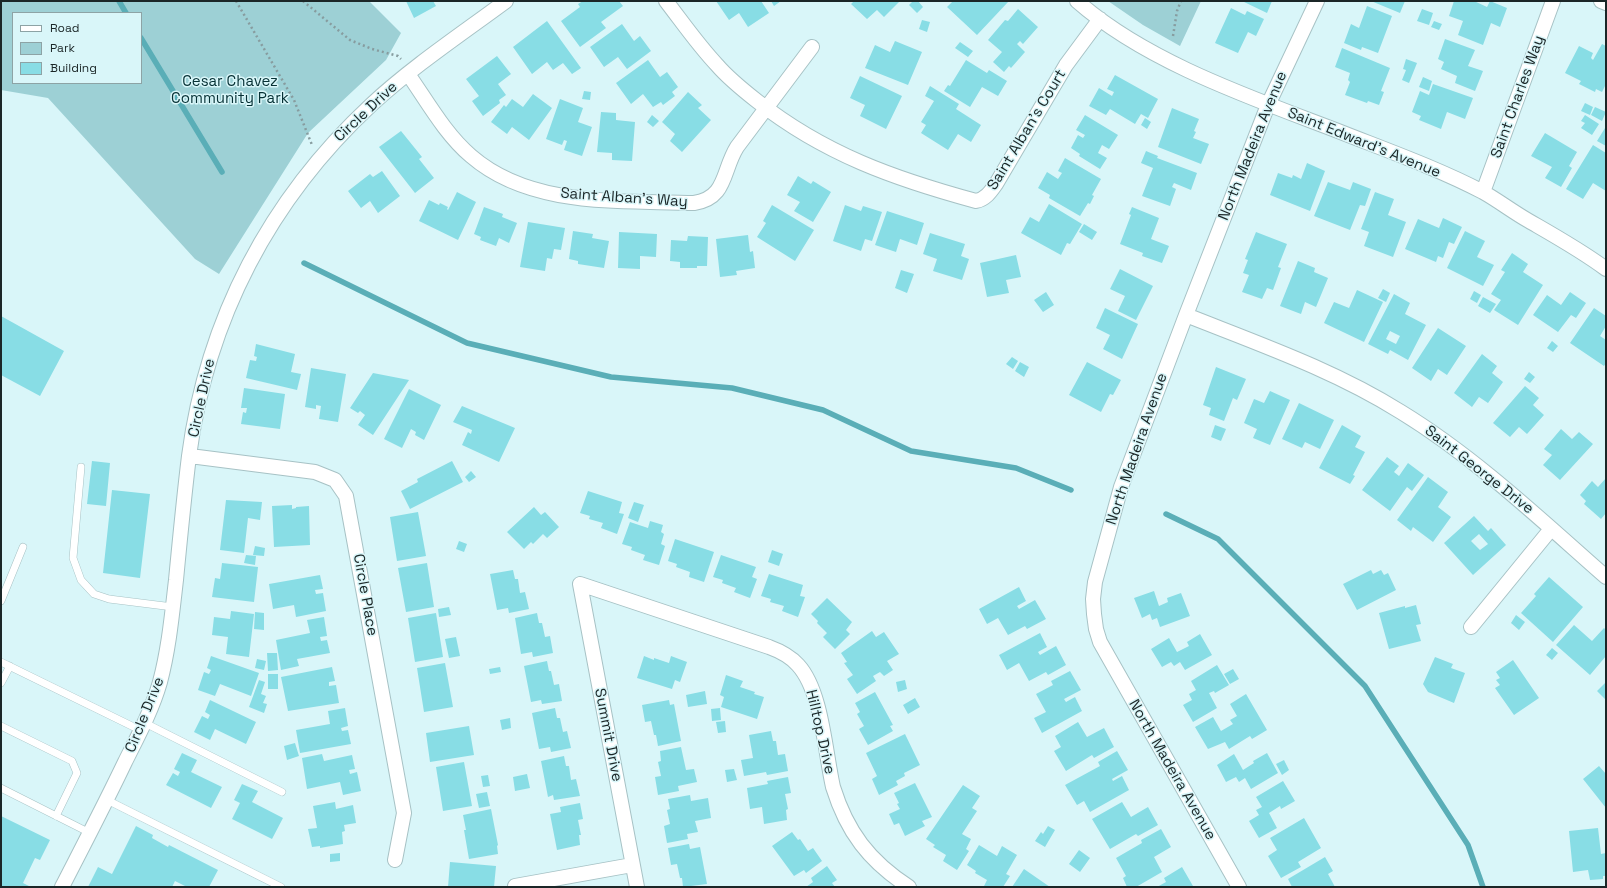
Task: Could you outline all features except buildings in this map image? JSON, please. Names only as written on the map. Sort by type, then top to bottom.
[{"type":"street","name":"Circle Drive","points":[[62,887],[143,727],[156,694],[163,669],[173,608],[190,456],[198,406],[205,375],[214,346],[236,289],[260,242],[289,198],[318,160],[341,134],[372,104],[410,72],[506,1]]},
{"type":"street","name":"Saint Alban's Court","points":[[666,1],[717,66],[766,108],[809,137],[857,162],[887,174],[976,201],[982,200],[986,197],[996,184],[1066,65],[1100,19]]},
{"type":"street","name":"Saint Edward's Avenue","points":[[1076,1],[1100,19],[1157,55],[1191,72],[1268,105],[1396,154],[1483,192],[1564,241],[1606,269]]},
{"type":"street","name":"North Madeira Avenue","points":[[1239,887],[1100,642],[1096,629],[1093,598],[1097,575],[1121,487],[1186,314],[1268,105],[1317,1]]},
{"type":"street","name":"Saint Charles Way","points":[[1483,192],[1553,1]]},
{"type":"street","points":[[1601,1],[1606,3]]},
{"type":"street","name":"Saint Alban's Way","points":[[410,72],[452,136],[463,148],[484,166],[508,179],[545,192],[579,198],[694,203],[709,199],[718,191],[732,155],[812,47]]},
{"type":"street","name":"Saint George Drive","points":[[1186,314],[1322,370],[1358,387],[1401,411],[1468,457],[1606,577]]},
{"type":"street","name":"Circle Place","points":[[190,456],[315,472],[335,480],[346,496],[404,813],[395,860]]},
{"type":"street","points":[[1471,627],[1552,529]]},
{"type":"street","name":"Summit Drive","points":[[580,584],[637,887]]},
{"type":"street","name":"Hilltop Drive","points":[[580,584],[769,646],[785,654],[797,664],[804,672],[815,697],[833,787],[837,802],[850,829],[859,843],[879,865],[909,887]]},
{"type":"street","points":[[515,886],[632,865]]},
{"type":"lane","points":[[81,467],[74,558],[82,580],[94,594],[109,599],[173,608]]},
{"type":"lane","points":[[1,601],[23,547]]},
{"type":"lane","points":[[1,662],[282,792]]},
{"type":"lane","points":[[1,683],[10,666]]},
{"type":"lane","points":[[1,726],[72,761],[77,773],[56,816]]},
{"type":"lane","points":[[1,788],[90,833]]},
{"type":"lane","points":[[106,800],[280,887]]},
{"type":"path","points":[[236,1],[294,100],[318,160]]},
{"type":"path","points":[[303,1],[350,40],[372,49],[398,56],[410,72]]},
{"type":"path","points":[[1173,36],[1181,1]]},
{"type":"green space","name":"Cesar Chavez Community Park","points":[[1,1],[369,1],[401,33],[386,60],[308,133],[219,274],[195,259],[48,98],[1,90]]},
{"type":"green space","points":[[1108,1],[1201,1],[1180,46],[1143,25]]},
{"type":"waterway","points":[[119,1],[125,12]]},
{"type":"waterway","points":[[142,40],[222,172]]},
{"type":"waterway","points":[[304,263],[467,343],[611,377],[732,388],[823,410],[911,451],[1016,468],[1071,490]]},
{"type":"waterway","points":[[1166,514],[1218,539],[1365,686],[1468,845],[1483,887]]}]
